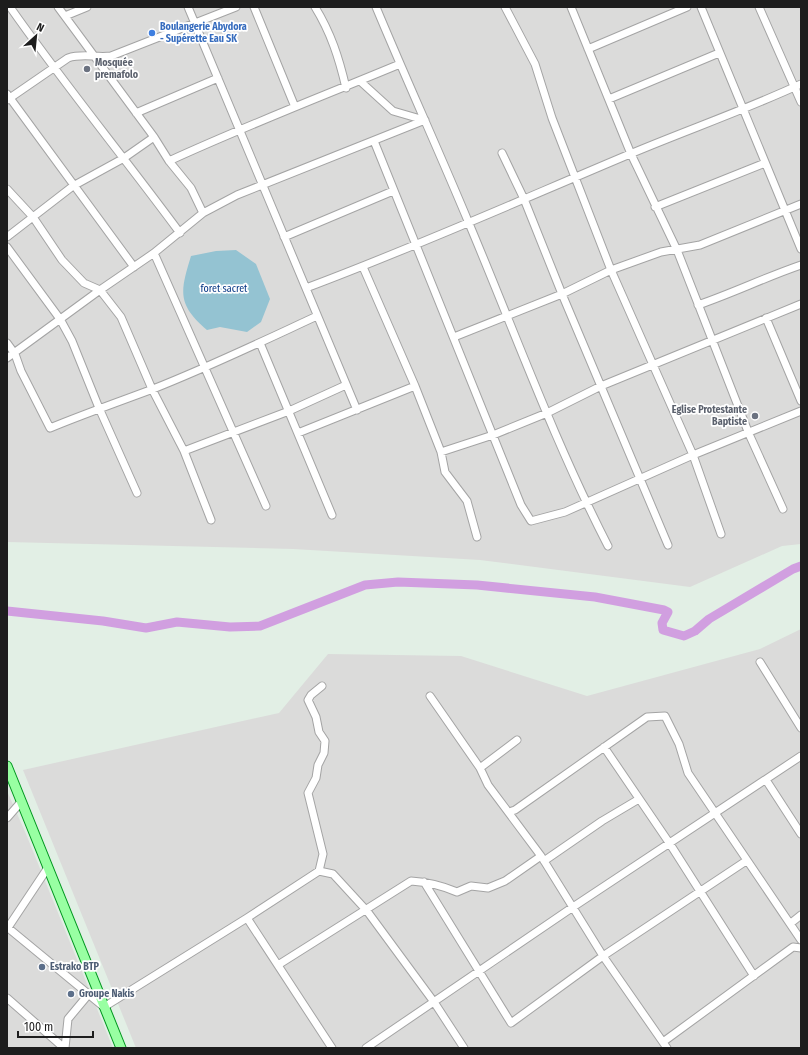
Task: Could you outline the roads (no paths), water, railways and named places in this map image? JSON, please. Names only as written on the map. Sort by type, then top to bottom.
[{"type":"main road","points":[[7,766],[121,1048]]},
{"type":"street","points":[[10,7],[53,68],[124,158],[180,233]]},
{"type":"street","points":[[58,7],[191,188],[203,213]]},
{"type":"street","points":[[65,16],[87,7]]},
{"type":"street","points":[[188,7],[357,410]]},
{"type":"street","points":[[134,267],[8,98],[68,58],[78,55],[111,56],[236,7]]},
{"type":"street","points":[[254,7],[295,107]]},
{"type":"street","points":[[315,7],[327,26],[339,57],[346,88]]},
{"type":"street","points":[[377,7],[468,222],[505,316],[586,502],[608,546]]},
{"type":"street","points":[[506,7],[535,64],[552,118],[611,270],[693,456],[721,534]]},
{"type":"street","points":[[571,7],[631,154],[655,207],[677,250],[749,434],[783,510]]},
{"type":"street","points":[[588,49],[686,7]]},
{"type":"street","points":[[701,7],[742,110],[801,249]]},
{"type":"street","points":[[759,7],[798,85],[801,102]]},
{"type":"street","points":[[609,99],[719,53]]},
{"type":"street","points":[[170,161],[239,129],[346,88],[400,64]]},
{"type":"street","points":[[136,113],[218,78]]},
{"type":"street","points":[[360,81],[393,111],[425,120]]},
{"type":"street","points":[[306,288],[363,267],[631,154],[742,110],[798,85]]},
{"type":"street","points":[[7,358],[100,290],[154,253],[203,213],[238,195],[425,120]]},
{"type":"street","points":[[7,237],[74,186],[124,158],[154,137]]},
{"type":"street","points":[[374,141],[521,505],[531,521],[565,512],[801,411]]},
{"type":"street","points":[[502,153],[524,199],[639,480],[668,545]]},
{"type":"street","points":[[655,207],[765,163]]},
{"type":"street","points":[[7,189],[33,218],[62,260],[84,282],[100,290],[121,317],[152,389],[184,451],[212,520]]},
{"type":"street","points":[[284,237],[393,191]]},
{"type":"street","points":[[454,336],[562,294],[611,270],[661,252],[700,245],[801,204]]},
{"type":"street","points":[[7,247],[60,319],[72,341],[99,408],[137,493]]},
{"type":"street","points":[[154,253],[266,506]]},
{"type":"street","points":[[698,305],[732,294],[776,274],[801,265]]},
{"type":"street","points":[[363,267],[415,386],[446,472],[467,500],[477,537]]},
{"type":"street","points":[[440,452],[493,435],[547,413],[601,386],[653,366],[711,340],[801,304]]},
{"type":"street","points":[[7,343],[14,354],[50,428],[152,389],[260,343],[317,316]]},
{"type":"street","points":[[766,318],[801,400]]},
{"type":"street","points":[[260,343],[332,515]]},
{"type":"street","points":[[184,451],[289,411],[346,385]]},
{"type":"street","points":[[298,433],[415,386]]},
{"type":"street","points":[[760,662],[801,728]]},
{"type":"street","points":[[48,869],[7,928],[104,1006],[247,918],[319,871],[323,854],[308,793],[316,778],[318,765],[324,752],[325,741],[319,732],[316,717],[308,700],[311,695],[322,686]]},
{"type":"street","points":[[430,696],[480,768],[488,785],[543,858],[603,956],[665,1045],[793,947],[801,948]]},
{"type":"street","points":[[508,812],[515,810],[647,718],[665,716],[678,744],[688,773],[746,861],[790,922],[801,940]]},
{"type":"street","points":[[480,768],[517,740]]},
{"type":"street","points":[[604,747],[670,844],[754,976]]},
{"type":"street","points":[[366,1048],[573,907],[801,756]]},
{"type":"street","points":[[766,780],[801,834]]},
{"type":"street","points":[[278,966],[367,911],[411,881],[424,882],[457,892],[471,886],[488,888],[505,881],[639,799]]},
{"type":"street","points":[[7,818],[21,802]]},
{"type":"street","points":[[424,882],[511,1023],[603,956],[700,890],[746,861]]},
{"type":"street","points":[[319,871],[333,874],[367,911],[434,1002],[464,1048]]},
{"type":"street","points":[[790,922],[801,915]]},
{"type":"street","points":[[247,918],[332,1048]]},
{"type":"street","points":[[64,1048],[68,1019],[88,994]]},
{"type":"street","points":[[7,998],[64,1048]]},
{"type":"waterway","points":[[7,611],[103,621],[146,628],[177,622],[230,627],[260,626],[365,585],[398,582],[477,585],[595,597],[664,610],[668,612],[662,623],[663,630],[684,636],[695,631],[709,619],[793,569],[801,566]]},
{"type":"place","name":"Boulangerie Abydora - Supérette Eau SK","points":[[152,33]]},
{"type":"place","name":"Mosquée premafolo","points":[[87,69]]},
{"type":"place","name":"Eglise Protestante Baptiste","points":[[755,416]]},
{"type":"place","name":"Estrako BTP","points":[[42,967]]},
{"type":"place","name":"Groupe Nakis","points":[[71,994]]},
{"type":"park label","name":"foret sacret","points":[[224,289]]}]
